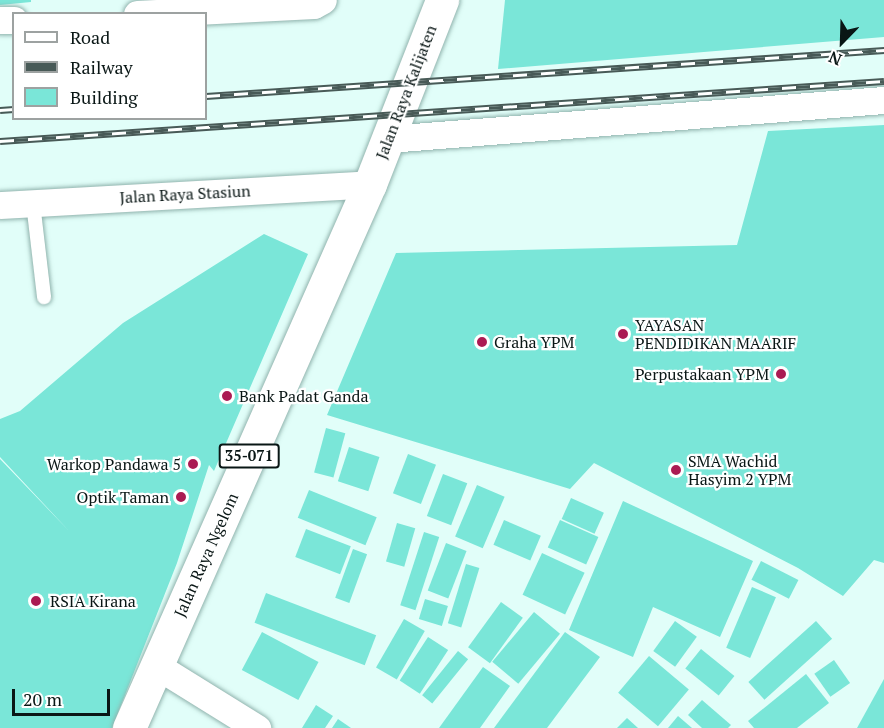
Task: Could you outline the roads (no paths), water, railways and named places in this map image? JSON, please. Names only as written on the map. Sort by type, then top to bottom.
[{"type":"main road","name":"Jalan Raya Kalijaten","points":[[370,184],[442,0]]},
{"type":"main road","name":"Jalan Raya Ngelom","points":[[129,728],[370,184]]},
{"type":"street","points":[[176,12],[314,5],[323,0]]},
{"type":"street","points":[[388,139],[884,100]]},
{"type":"street","name":"Jalan Raya Stasiun","points":[[0,205],[370,184]]},
{"type":"street","points":[[156,666],[258,728]]},
{"type":"lane","points":[[33,202],[44,297]]},
{"type":"railway","points":[[207,96],[884,50]]},
{"type":"railway","points":[[0,141],[884,81]]},
{"type":"railway","points":[[0,110],[12,109]]},
{"type":"place","name":"YAYASAN PENDIDIKAN MAARIF","points":[[623,334]]},
{"type":"place","name":"Graha YPM","points":[[482,342]]},
{"type":"place","name":"Perpustakaan YPM","points":[[781,374]]},
{"type":"place","name":"Bank Padat Ganda","points":[[227,396]]},
{"type":"place","name":"Warkop Pandawa 5","points":[[193,464]]},
{"type":"place","name":"SMA Wachid Hasyim 2 YPM","points":[[676,470]]},
{"type":"place","name":"Optik Taman","points":[[181,497]]},
{"type":"place","name":"RSIA Kirana","points":[[36,601]]}]
